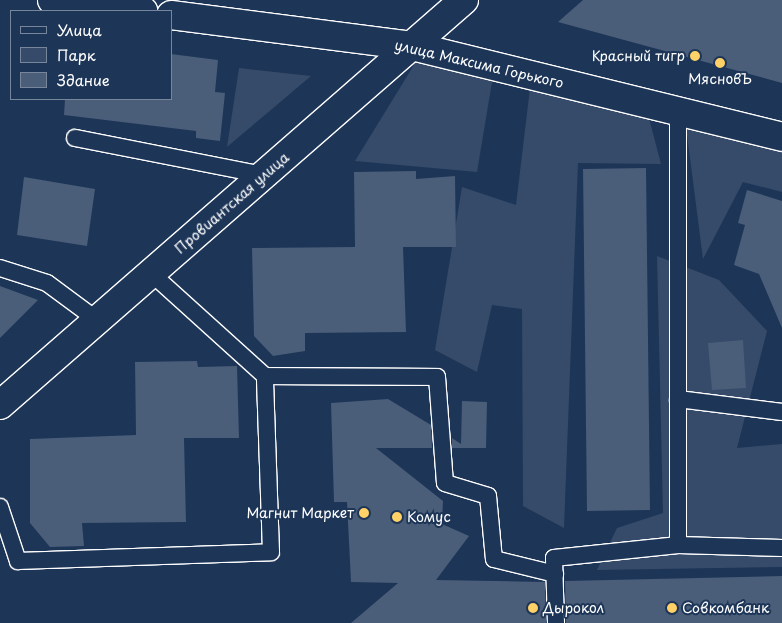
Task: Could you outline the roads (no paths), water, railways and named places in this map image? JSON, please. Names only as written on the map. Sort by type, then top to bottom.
[{"type":"street","points":[[52,0],[117,4],[139,10]]},
{"type":"street","name":"Провиантская улица","points":[[0,406],[464,0]]},
{"type":"street","name":"улица Максима Горького","points":[[172,15],[412,46],[782,137]]},
{"type":"lane","points":[[678,111],[678,545]]},
{"type":"lane","points":[[75,138],[264,175]]},
{"type":"lane","points":[[0,268],[47,283],[97,320]]},
{"type":"lane","points":[[152,273],[265,376],[437,378],[445,483],[488,496],[494,560],[555,574]]},
{"type":"lane","points":[[0,507],[18,561],[271,552],[265,376]]},
{"type":"lane","points":[[678,399],[782,412]]},
{"type":"lane","points":[[556,623],[554,558],[678,545],[782,548]]},
{"type":"place","name":"Красный тигр","points":[[695,56]]},
{"type":"place","name":"МясновЪ","points":[[720,63]]},
{"type":"place","name":"Магнит Маркет","points":[[364,513]]},
{"type":"place","name":"Комус","points":[[397,517]]},
{"type":"place","name":"Дырокол","points":[[533,608]]},
{"type":"place","name":"Совкомбанк","points":[[672,608]]}]
